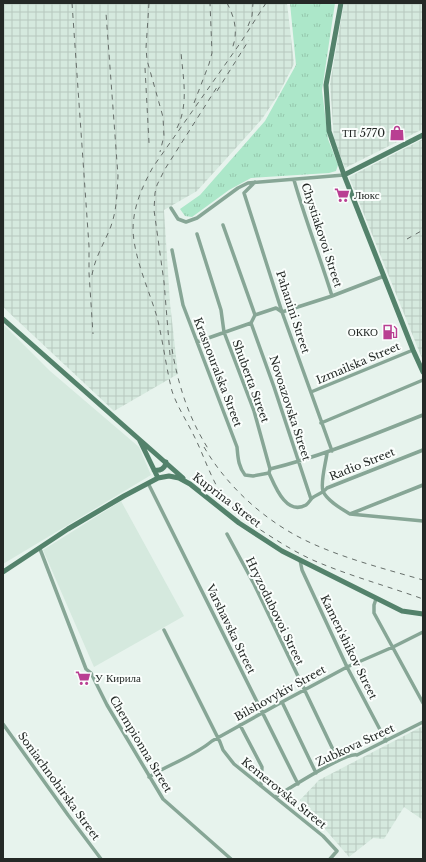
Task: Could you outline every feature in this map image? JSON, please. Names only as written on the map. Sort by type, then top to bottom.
[{"type":"main road","points":[[341,3],[326,85],[329,131],[344,175],[413,350],[422,369]]},
{"type":"main road","points":[[344,175],[423,135]]},
{"type":"main road","points":[[3,319],[190,484]]},
{"type":"main road","points":[[139,438],[158,478]]},
{"type":"main road","points":[[154,470],[158,471],[165,467],[166,462]]},
{"type":"main road","name":"Kuprina Street","points":[[3,572],[40,549],[68,529],[148,483],[158,478],[169,476],[178,478],[190,484],[239,523],[300,560],[402,611],[423,614]]},
{"type":"street","points":[[171,208],[178,219],[186,222],[197,218],[238,188],[248,183],[344,175]]},
{"type":"street","name":"Chystiakovoi Street","points":[[294,180],[332,296]]},
{"type":"street","name":"Pahanini Street","points":[[255,182],[244,192],[282,312],[332,451]]},
{"type":"street","points":[[223,225],[255,315]]},
{"type":"street","name":"Shuberta Street","points":[[197,234],[221,310],[224,332],[254,412],[269,471],[278,492],[289,505],[297,507],[305,505],[311,499]]},
{"type":"street","name":"Krasnouralska Street","points":[[172,250],[183,304],[237,447],[241,470],[244,475],[253,476],[269,471]]},
{"type":"street","points":[[197,342],[251,323],[255,315],[276,308],[282,312],[332,296],[384,276]]},
{"type":"street","name":"Novoazovska Street","points":[[251,323],[311,499]]},
{"type":"street","name":"Izmailska Street","points":[[310,392],[413,350]]},
{"type":"street","points":[[322,422],[423,380]]},
{"type":"street","points":[[269,471],[328,453],[423,415]]},
{"type":"street","name":"Radio Street","points":[[311,499],[328,488],[423,450]]},
{"type":"street","points":[[328,453],[323,482],[324,492],[336,506],[350,514],[423,521]]},
{"type":"street","name":"Varshavska Street","points":[[148,483],[298,784]]},
{"type":"street","points":[[350,514],[423,486]]},
{"type":"street","name":"Hryzodubovoi Street","points":[[227,534],[254,584],[338,760]]},
{"type":"street","name":"Chempionna Street","points":[[40,549],[86,669],[91,673],[107,705],[149,777],[163,799],[230,859]]},
{"type":"street","name":"Kamen'shikov Street","points":[[300,560],[302,570],[347,667],[386,741]]},
{"type":"street","points":[[376,599],[374,613],[423,703]]},
{"type":"street","name":"Kemerovska Street","points":[[164,630],[218,738],[222,750],[234,764],[323,836],[337,851],[330,859]]},
{"type":"street","name":"Bilshovykiv Street","points":[[149,777],[165,767],[172,765],[204,748],[240,725],[347,667],[423,632]]},
{"type":"street","points":[[282,702],[316,773]]},
{"type":"street","name":"Zubkova Street","points":[[275,797],[338,760],[353,754],[357,755],[423,722]]},
{"type":"street","name":"Soniachnohirska Street","points":[[3,724],[101,859]]},
{"type":"street","points":[[240,725],[262,767],[261,786]]},
{"type":"shaded area","points":[[3,3],[287,3],[294,64],[278,95],[262,119],[197,191],[164,210],[170,303],[178,374],[114,411],[3,307]]},
{"type":"shaded area","points":[[344,3],[423,3],[423,129],[345,168],[334,140],[330,84]]},
{"type":"shaded area","points":[[423,139],[423,361],[349,177]]},
{"type":"shaded area","points":[[3,324],[50,371],[139,447],[151,475],[3,564]]},
{"type":"shaded area","points":[[121,501],[184,616],[94,667],[43,550]]},
{"type":"shaded area","points":[[423,726],[423,820],[404,807],[384,839],[373,838],[349,857],[300,800],[319,780]]},
{"type":"green space","points":[[290,3],[335,3],[322,90],[328,139],[338,165],[336,171],[329,173],[251,178],[229,190],[192,217],[185,216],[180,209],[200,195],[265,121],[296,65]]},
{"type":"railway","points":[[72,3],[89,246],[89,273],[93,334]]},
{"type":"railway","points":[[149,3],[146,48],[147,60],[163,117],[164,136],[160,152]]},
{"type":"railway","points":[[194,103],[212,53],[210,3]]},
{"type":"railway","points":[[227,3],[235,26],[235,38],[231,51]]},
{"type":"railway","points":[[248,26],[252,16],[253,3]]},
{"type":"railway","points":[[266,3],[241,42],[153,167],[136,205],[133,222],[136,252],[157,317],[172,391],[197,442],[215,484],[227,503],[239,515],[275,539],[309,558],[423,599]]},
{"type":"railway","points":[[92,275],[95,262],[113,220],[116,207],[118,176],[106,13]]},
{"type":"railway","points":[[217,91],[249,40]]},
{"type":"railway","points":[[177,128],[181,119],[184,100],[181,52]]},
{"type":"railway","points":[[145,68],[149,143]]},
{"type":"railway","points":[[170,355],[164,282],[154,210],[155,193],[157,185],[165,169],[219,84]]},
{"type":"railway","points":[[407,239],[423,230]]},
{"type":"railway","points":[[172,349],[185,401],[190,414],[209,450]]},
{"type":"railway","points":[[204,447],[225,476],[250,503],[264,515],[295,535],[338,554],[423,580]]},
{"type":"place","name":"ТП 5770","points":[[397,133]]},
{"type":"place","name":"Люкс","points":[[342,195]]},
{"type":"place","name":"ОККО","points":[[390,332]]},
{"type":"place","name":"У Кирила","points":[[83,678]]}]
